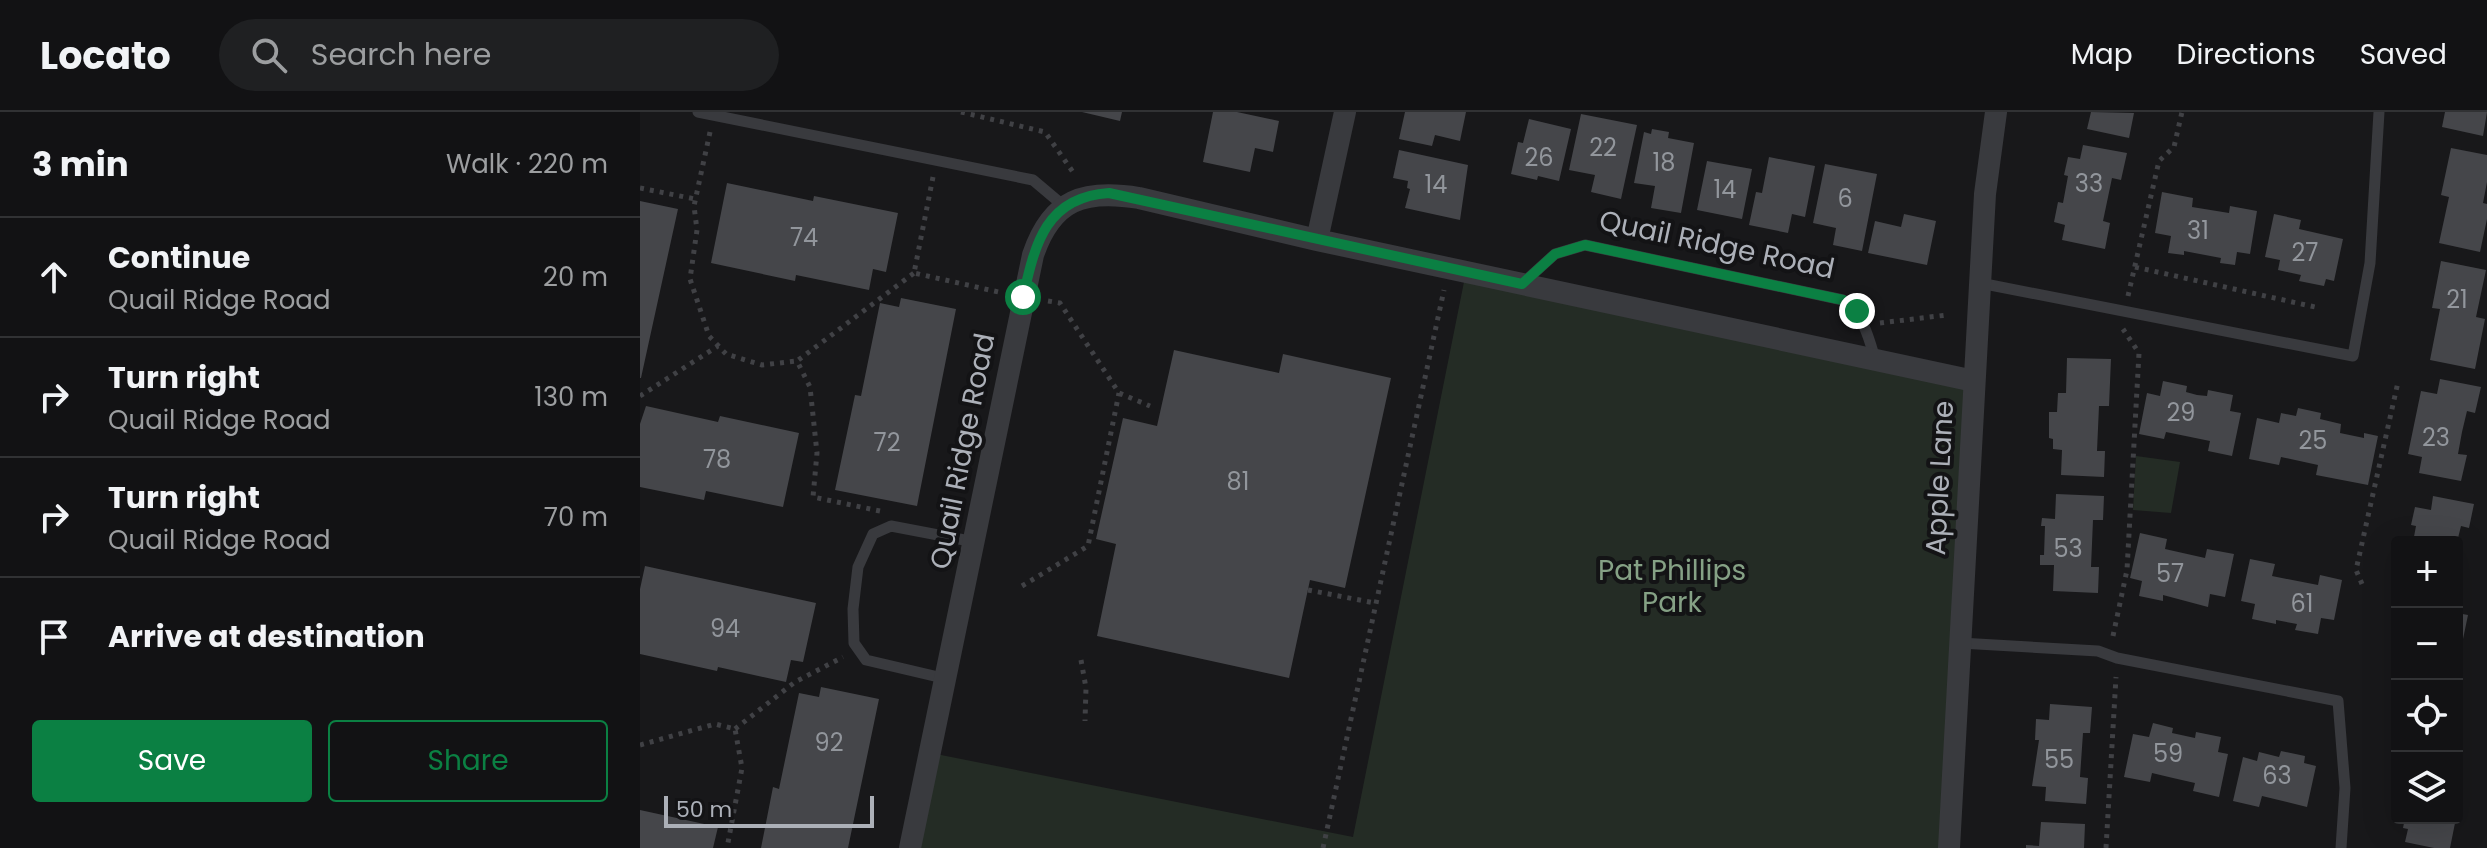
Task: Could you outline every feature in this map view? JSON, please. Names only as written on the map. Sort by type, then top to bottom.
[{"type":"street","points":[[1317,240],[1345,112]]},
{"type":"street","name":"Apple Lane","points":[[1949,848],[1985,194],[1996,112]]},
{"type":"street","name":"Quail Ridge Road","points":[[910,848],[976,542],[1023,297],[1040,234],[1065,207],[1087,196],[1109,193],[1139,198],[1317,240],[1974,381]]},
{"type":"lane","points":[[698,112],[1033,180],[1065,207]]},
{"type":"lane","points":[[1980,283],[2353,356],[2370,263],[2379,112]]},
{"type":"lane","name":"Quail Ridge Road","points":[[1522,284],[1555,254],[1585,245],[1843,300],[1857,311],[1865,325]]},
{"type":"lane","points":[[1865,325],[1875,360]]},
{"type":"lane","points":[[947,679],[866,660],[854,643],[853,609],[858,567],[873,534],[891,526],[976,542]]},
{"type":"lane","points":[[1960,643],[2098,651],[2117,658],[2338,701],[2345,788],[2341,848]]},
{"type":"path","points":[[961,112],[1045,132],[1058,147],[1087,196]]},
{"type":"path","points":[[2106,848],[2117,658],[2113,633],[2127,570],[2139,353],[2122,332],[2159,161],[2174,147],[2182,112]]},
{"type":"path","points":[[714,115],[695,199],[697,230],[690,279],[709,336],[726,354],[762,365],[797,361],[914,273],[937,160]]},
{"type":"path","points":[[640,188],[695,199]]},
{"type":"path","points":[[2135,267],[2315,307]]},
{"type":"path","points":[[1323,848],[1448,268]]},
{"type":"path","points":[[914,273],[1060,303],[1119,393],[1150,406]]},
{"type":"path","points":[[1865,325],[1947,315]]},
{"type":"path","points":[[640,396],[718,346]]},
{"type":"path","points":[[797,361],[810,387],[817,453],[813,497],[880,510],[884,529]]},
{"type":"path","points":[[2362,584],[2356,570],[2398,382]]},
{"type":"path","points":[[1022,586],[1088,546],[1119,393]]},
{"type":"path","points":[[1308,590],[1375,603]]},
{"type":"path","points":[[735,729],[795,682],[858,649]]},
{"type":"path","points":[[1081,660],[1086,688],[1085,721]]},
{"type":"path","points":[[640,745],[715,724],[735,729]]},
{"type":"path","points":[[727,848],[742,768],[735,729]]},
{"type":"green space","name":"Pat Phillips Park","points":[[1466,272],[1974,381],[1949,848],[910,848],[931,753],[1353,837]]},
{"type":"green space","points":[[2136,456],[2180,462],[2171,513],[2133,510]]},
{"type":"building","points":[[1082,112],[1122,112],[1120,121]]},
{"type":"building","points":[[1213,112],[1237,112],[1279,121],[1273,152],[1255,148],[1250,172],[1203,162]]},
{"type":"building","points":[[1405,112],[1466,112],[1460,141],[1435,135],[1432,146],[1399,139]]},
{"type":"building","points":[[2091,112],[2134,113],[2129,138],[2087,129]]},
{"type":"building","points":[[2445,112],[2487,112],[2483,136],[2442,127]]},
{"type":"building","points":[[1581,114],[1637,125],[1621,199],[1591,192],[1595,175],[1569,170]]},
{"type":"building","points":[[1529,119],[1571,129],[1559,181],[1511,174],[1518,142],[1523,143]]},
{"type":"building","points":[[1652,129],[1669,132],[1668,138],[1694,143],[1681,213],[1651,208],[1655,186],[1634,183],[1644,132],[1651,134]]},
{"type":"building","points":[[2083,145],[2127,153],[2121,180],[2112,178],[2103,221],[2110,223],[2105,249],[2062,240],[2065,225],[2054,222],[2058,202],[2063,203],[2068,157],[2080,159]]},
{"type":"building","points":[[2451,148],[2487,155],[2483,203],[2487,204],[2487,219],[2480,252],[2439,243],[2449,197],[2441,195]]},
{"type":"building","points":[[1399,150],[1468,165],[1460,220],[1405,208],[1410,189],[1407,188],[1408,181],[1393,178]]},
{"type":"building","points":[[1769,157],[1815,166],[1805,217],[1792,214],[1788,233],[1749,225],[1756,192],[1762,193]]},
{"type":"building","points":[[1707,161],[1752,169],[1742,219],[1697,210]]},
{"type":"building","points":[[1825,164],[1877,174],[1862,251],[1833,245],[1836,228],[1813,223]]},
{"type":"building","points":[[727,183],[813,201],[814,196],[898,213],[886,272],[873,269],[869,290],[796,275],[795,281],[711,263]]},
{"type":"building","points":[[2162,192],[2193,198],[2192,207],[2229,213],[2230,206],[2257,211],[2250,254],[2237,252],[2235,265],[2220,263],[2221,258],[2184,251],[2184,255],[2168,253],[2171,236],[2155,233]]},
{"type":"building","points":[[640,201],[678,209],[641,378],[640,378]]},
{"type":"building","points":[[1904,214],[1936,221],[1927,265],[1868,253],[1875,221],[1901,227]]},
{"type":"building","points":[[2274,214],[2301,220],[2299,229],[2343,239],[2334,281],[2326,279],[2324,286],[2299,281],[2301,275],[2278,270],[2280,260],[2265,257]]},
{"type":"building","points":[[2441,261],[2486,270],[2476,317],[2485,319],[2475,369],[2430,360],[2440,309],[2432,308]]},
{"type":"building","points":[[901,298],[956,309],[917,506],[835,490],[855,395],[861,396],[880,303],[899,307]]},
{"type":"building","points":[[1174,350],[1279,373],[1283,354],[1391,378],[1345,588],[1310,580],[1289,678],[1097,636],[1116,544],[1096,539],[1123,418],[1157,426]]},
{"type":"building","points":[[2067,358],[2111,359],[2109,406],[2099,406],[2097,451],[2105,451],[2104,477],[2061,475],[2062,450],[2053,449],[2053,439],[2049,438],[2049,412],[2057,412],[2058,393],[2066,393]]},
{"type":"building","points":[[2440,379],[2481,387],[2475,413],[2467,411],[2462,432],[2458,454],[2467,455],[2461,481],[2419,473],[2422,457],[2408,454],[2421,391],[2437,394]]},
{"type":"building","points":[[2163,381],[2187,386],[2186,392],[2197,395],[2207,396],[2208,390],[2233,395],[2230,411],[2241,413],[2232,456],[2208,451],[2210,441],[2166,432],[2164,439],[2139,434],[2147,393],[2160,396]]},
{"type":"building","points":[[646,406],[718,422],[720,416],[799,433],[783,507],[706,491],[704,500],[640,487],[640,424]]},
{"type":"building","points":[[2298,408],[2321,413],[2320,419],[2341,424],[2340,433],[2364,438],[2364,433],[2378,436],[2368,485],[2316,475],[2318,465],[2281,457],[2279,465],[2249,459],[2257,418],[2279,423],[2281,413],[2296,416]]},
{"type":"building","points":[[2056,494],[2104,496],[2103,520],[2093,520],[2091,567],[2099,567],[2098,593],[2053,591],[2054,565],[2040,565],[2040,555],[2044,555],[2045,526],[2041,526],[2042,518],[2055,519]]},
{"type":"building","points":[[2433,496],[2474,504],[2469,528],[2461,526],[2458,536],[2414,536],[2416,526],[2411,525],[2415,507],[2431,510]]},
{"type":"building","points":[[2140,533],[2167,539],[2165,549],[2205,558],[2207,549],[2234,554],[2225,597],[2210,594],[2208,607],[2163,595],[2163,601],[2139,596],[2142,581],[2130,578]]},
{"type":"building","points":[[2250,559],[2275,564],[2272,576],[2318,585],[2320,575],[2342,580],[2334,620],[2321,618],[2318,634],[2295,630],[2297,624],[2252,619],[2255,604],[2241,601]]},
{"type":"building","points":[[645,566],[816,603],[803,662],[791,660],[786,682],[640,654],[640,589]]},
{"type":"building","points":[[2463,614],[2468,615],[2463,639]]},
{"type":"building","points":[[821,687],[879,699],[848,848],[761,848],[773,787],[779,789],[799,693],[819,697]]},
{"type":"building","points":[[2050,704],[2092,707],[2090,733],[2083,733],[2080,777],[2088,778],[2086,804],[2045,801],[2046,787],[2032,786],[2039,740],[2035,740],[2036,719],[2049,720]]},
{"type":"building","points":[[2153,723],[2173,728],[2172,733],[2195,738],[2196,732],[2221,737],[2218,752],[2228,754],[2219,797],[2193,791],[2195,783],[2152,773],[2150,782],[2124,777],[2133,734],[2149,737]]},
{"type":"building","points":[[2281,751],[2305,756],[2304,763],[2316,766],[2307,807],[2262,796],[2259,807],[2233,801],[2243,757],[2257,761],[2259,752],[2279,757]]},
{"type":"building","points":[[640,810],[718,827],[713,848],[640,848]]},
{"type":"building","points":[[2041,822],[2085,824],[2084,848],[2026,848],[2026,845],[2039,846]]},
{"type":"building","points":[[2404,824],[2455,824],[2450,848],[2405,842],[2408,829],[2403,828]]},
{"type":"route","points":[[1023,297],[1040,234],[1050,220],[1079,199],[1109,193],[1522,284],[1555,254],[1585,245],[1843,300],[1857,311]]}]
